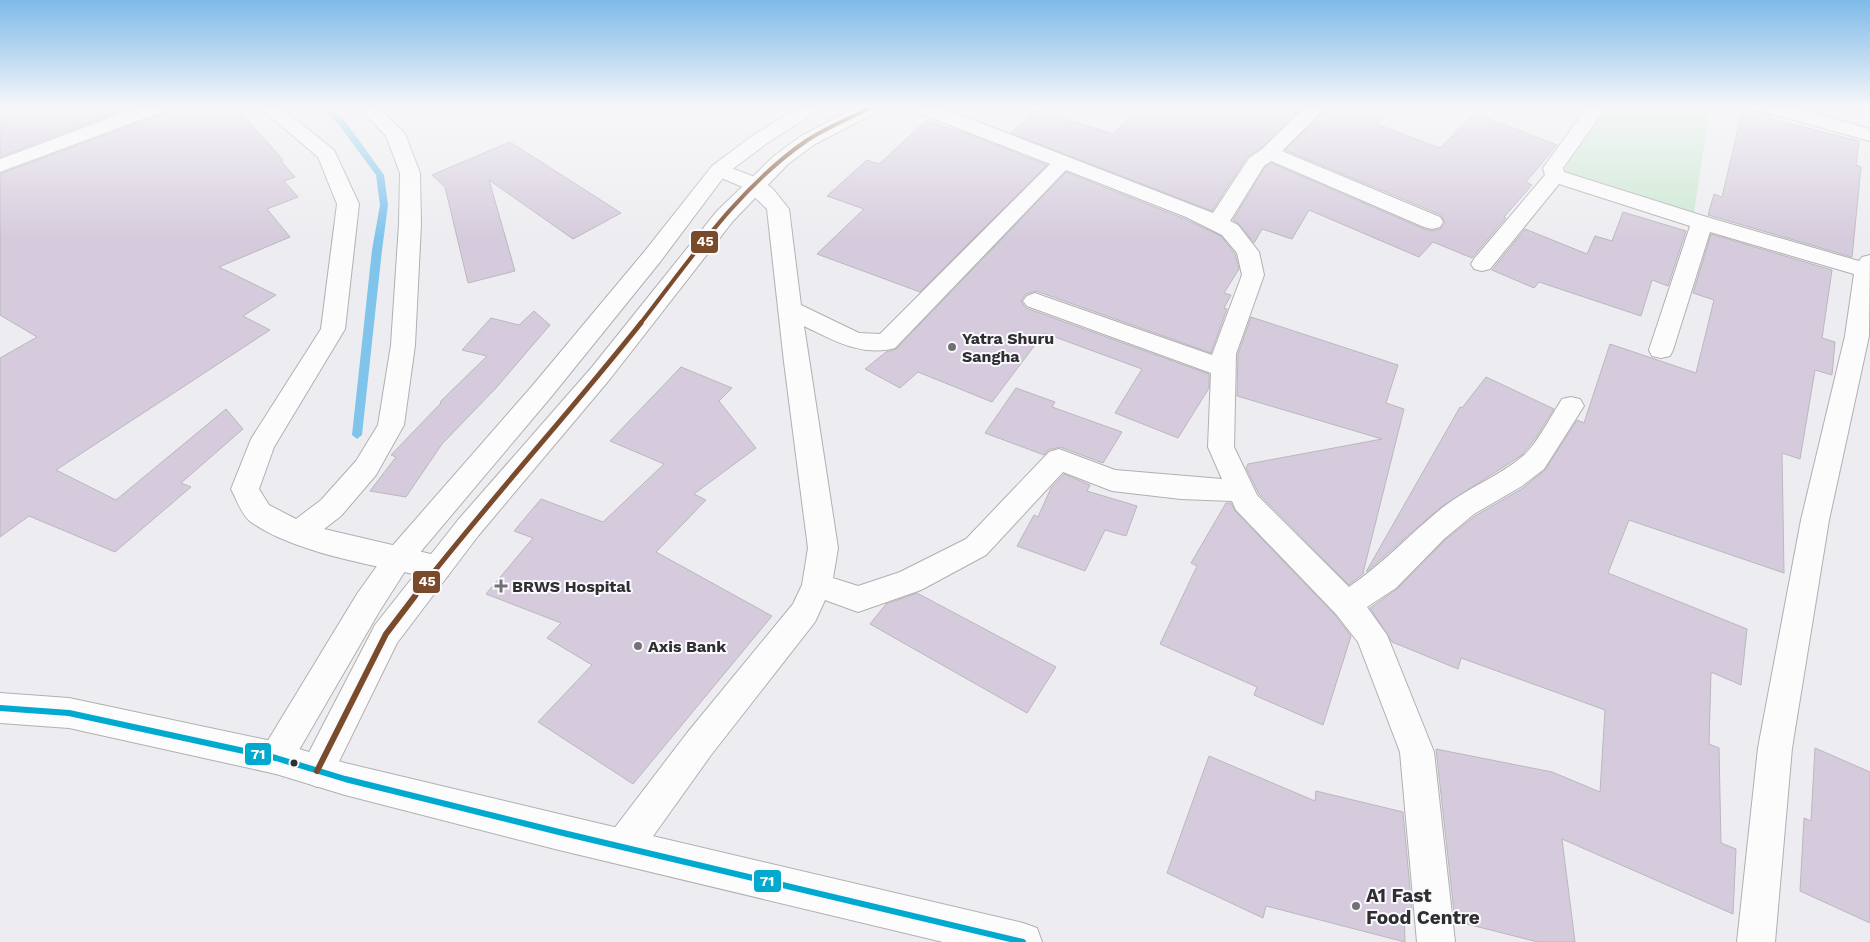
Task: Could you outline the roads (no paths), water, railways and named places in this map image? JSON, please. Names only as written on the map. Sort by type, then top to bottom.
[{"type":"street","points":[[0,166],[43,150]]},
{"type":"street","points":[[322,150],[327,154],[348,204],[340,258],[333,329],[261,446],[245,489],[259,513],[298,534],[397,560],[437,567]]},
{"type":"street","points":[[298,534],[331,508],[366,468],[392,425],[404,345],[410,224],[410,173],[401,150]]},
{"type":"street","points":[[276,758],[368,603],[397,560],[542,391],[652,257],[719,170],[746,150]]},
{"type":"street","points":[[318,771],[338,726],[386,634],[437,567],[468,528],[601,373],[725,216],[781,160],[795,150]]},
{"type":"street","points":[[1032,150],[1194,212],[1230,230],[1248,252],[1253,275],[1224,354],[1221,447],[1246,502],[1347,605],[1371,635],[1417,752],[1436,942]]},
{"type":"street","points":[[1217,224],[1256,162],[1272,150]]},
{"type":"street","points":[[1555,176],[1553,168],[1566,150]]},
{"type":"street","points":[[1269,153],[1432,222]]},
{"type":"street","points":[[791,310],[855,341],[886,342],[1063,162]]},
{"type":"street","points":[[623,847],[699,744],[804,614],[817,585],[823,548],[796,362],[778,209],[768,195],[756,185],[719,170]]},
{"type":"street","points":[[1555,176],[1702,224],[1868,266],[1864,340],[1815,520],[1776,748],[1756,942]]},
{"type":"street","points":[[1482,264],[1555,176]]},
{"type":"street","points":[[1660,350],[1702,224]]},
{"type":"street","points":[[1035,301],[1224,368]]},
{"type":"street","points":[[1347,605],[1385,579],[1434,531],[1464,506],[1512,479],[1534,462],[1571,406]]},
{"type":"street","points":[[817,585],[858,599],[910,581],[976,547],[1059,459],[1112,480],[1181,488],[1241,491]]},
{"type":"street","points":[[0,708],[68,713],[276,758],[318,771],[623,847],[1023,942]]},
{"type":"waterway","points":[[357,435],[377,250],[384,205],[380,175],[362,150]]},
{"type":"place","name":"Yatra Shuru Sangha","points":[[952,347]]},
{"type":"place","name":"BRWS Hospital","points":[[501,586]]},
{"type":"place","name":"Axis Bank","points":[[638,646]]},
{"type":"place","name":"A1 Fast Food Centre","points":[[1356,906]]}]
